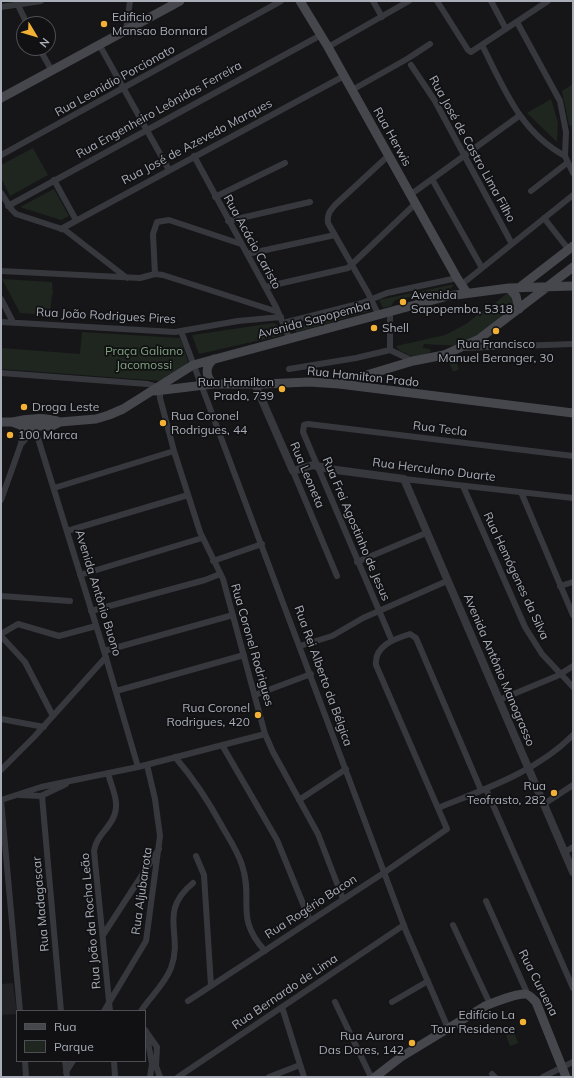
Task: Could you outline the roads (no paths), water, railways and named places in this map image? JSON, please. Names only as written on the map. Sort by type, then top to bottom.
[{"type":"main road","points":[[1,98],[126,32],[180,1]]},
{"type":"main road","name":"Rua Herwis","points":[[300,1],[328,47],[461,287]]},
{"type":"main road","points":[[520,287],[571,248]]},
{"type":"main road","points":[[339,384],[413,361],[444,355],[479,339],[547,287],[558,283],[573,267]]},
{"type":"main road","points":[[558,283],[573,286]]},
{"type":"main road","name":"Avenida Sapopemba","points":[[1,422],[36,423],[52,426],[60,422],[96,419],[109,416],[158,388],[193,365],[390,313],[461,287],[547,287]]},
{"type":"main road","points":[[509,288],[516,296],[519,309]]},
{"type":"main road","points":[[213,384],[207,371],[210,362],[214,359]]},
{"type":"main road","name":"Rua Hamilton Prado","points":[[158,388],[202,384],[309,382],[339,384],[573,413]]},
{"type":"main road","points":[[375,1077],[401,1057],[490,1004],[521,994],[528,995]]},
{"type":"main road","name":"Rua Curuena","points":[[528,995],[536,1002],[564,1073]]},
{"type":"street","points":[[1,7],[41,1]]},
{"type":"street","points":[[126,32],[130,1]]},
{"type":"street","name":"Rua Leonidio Porcionato","points":[[1,155],[281,1]]},
{"type":"street","points":[[373,1],[382,16]]},
{"type":"street","points":[[328,47],[409,1]]},
{"type":"street","points":[[437,1],[469,52],[474,51],[547,1]]},
{"type":"street","points":[[491,1],[506,29]]},
{"type":"street","points":[[18,5],[23,16]]},
{"type":"street","points":[[517,22],[558,95],[564,116],[566,132],[566,159],[573,173]]},
{"type":"street","name":"Rua Engenheiro Leônidas Ferreira","points":[[8,206],[321,35]]},
{"type":"street","points":[[352,90],[430,44]]},
{"type":"street","points":[[482,45],[519,116],[547,146],[566,159]]},
{"type":"street","points":[[100,46],[169,170]]},
{"type":"street","points":[[44,56],[52,71]]},
{"type":"street","name":"Rua José de Castro Lima Filho","points":[[411,65],[425,84],[512,244]]},
{"type":"street","name":"Rua José de Azevedo Marques","points":[[61,228],[344,76]]},
{"type":"street","points":[[410,195],[519,116]]},
{"type":"street","points":[[566,132],[573,129]]},
{"type":"street","name":"Rua Acácio Caristo","points":[[194,156],[281,317],[290,340]]},
{"type":"street","points":[[379,316],[327,218],[328,213],[336,204],[388,156]]},
{"type":"street","points":[[531,191],[566,159]]},
{"type":"street","points":[[215,197],[285,163]]},
{"type":"street","points":[[432,179],[482,268]]},
{"type":"street","points":[[54,180],[76,220]]},
{"type":"street","points":[[1,193],[8,206],[16,214],[61,228],[128,278]]},
{"type":"street","points":[[461,287],[482,268],[573,195]]},
{"type":"street","points":[[228,221],[310,202]]},
{"type":"street","points":[[265,287],[345,270],[415,204]]},
{"type":"street","points":[[544,218],[571,248]]},
{"type":"street","points":[[154,274],[154,234],[157,222],[162,220],[168,220],[241,244]]},
{"type":"street","points":[[247,254],[335,235]]},
{"type":"street","points":[[1,271],[128,278],[140,278],[154,274],[182,280],[281,317]]},
{"type":"street","name":"Rua João Rodrigues Pires","points":[[1,322],[181,330],[238,321],[281,317],[362,303],[387,293],[461,287]]},
{"type":"street","points":[[1,299],[13,322]]},
{"type":"street","points":[[390,313],[390,350]]},
{"type":"street","name":"Rua Rei Alberto da Bélgica","points":[[181,330],[404,925],[448,1028]]},
{"type":"street","points":[[461,348],[573,344]]},
{"type":"street","points":[[289,369],[356,358],[390,350],[413,361]]},
{"type":"street","points":[[1,373],[148,384],[158,388]]},
{"type":"street","name":"Rua Leoneta","points":[[255,384],[337,576]]},
{"type":"street","name":"Rua Coronel Rodrigues","points":[[158,388],[174,451],[202,538],[220,574],[233,615],[265,734],[318,834],[344,899]]},
{"type":"street","points":[[1,500],[21,444],[23,423]]},
{"type":"street","points":[[21,444],[36,423]]},
{"type":"street","name":"Avenida Antônio Buono","points":[[36,423],[37,435],[106,657],[138,767]]},
{"type":"street","name":"Rua Tecla","points":[[304,425],[308,424],[573,455]]},
{"type":"street","name":"Rua Frei Agostinho de Jesus","points":[[304,425],[303,432],[392,641]]},
{"type":"street","points":[[54,488],[174,451]]},
{"type":"street","name":"Rua Herculano Duarte","points":[[293,471],[310,465],[404,479],[573,498]]},
{"type":"street","name":"Avenida Antônio Manograsso","points":[[404,479],[573,872]]},
{"type":"street","name":"Rua Hemógenes da Silva","points":[[463,486],[525,627],[538,649],[573,687]]},
{"type":"street","points":[[520,492],[573,615]]},
{"type":"street","points":[[67,531],[188,495]]},
{"type":"street","points":[[358,562],[426,533]]},
{"type":"street","points":[[80,575],[202,538]]},
{"type":"street","points":[[213,561],[262,544]]},
{"type":"street","points":[[91,611],[205,580],[220,574]]},
{"type":"street","points":[[300,646],[332,636],[379,610],[447,581]]},
{"type":"street","points":[[560,586],[573,582]]},
{"type":"street","points":[[1,596],[70,601]]},
{"type":"street","points":[[104,651],[233,615]]},
{"type":"street","points":[[53,716],[25,662],[1,635],[18,624],[60,636],[96,626]]},
{"type":"street","points":[[573,735],[556,750],[529,768],[484,790],[438,808],[376,665],[378,651],[392,641],[410,634],[416,638],[484,790],[573,988]]},
{"type":"street","points":[[116,690],[244,655]]},
{"type":"street","points":[[1,770],[44,727],[106,657]]},
{"type":"street","points":[[500,700],[561,674],[573,666]]},
{"type":"street","points":[[255,695],[311,674]]},
{"type":"street","points":[[1,719],[44,727]]},
{"type":"street","points":[[20,1010],[1,800],[41,787],[147,765],[265,734]]},
{"type":"street","points":[[222,745],[277,840],[310,921]]},
{"type":"street","points":[[175,757],[194,779],[207,798],[238,855],[246,881],[246,911],[248,924],[253,936],[265,951]]},
{"type":"street","name":"Rua Aljubarrota","points":[[105,1010],[145,944],[160,848],[160,836],[155,799],[147,765]]},
{"type":"street","points":[[299,800],[346,769]]},
{"type":"street","name":"Rua João da Rocha Leão","points":[[108,774],[116,809],[115,815],[97,840],[94,851],[110,1010]]},
{"type":"street","points":[[17,795],[42,796],[73,780]]},
{"type":"street","points":[[544,804],[573,785]]},
{"type":"street","name":"Rua Madagascar","points":[[42,796],[61,1010]]},
{"type":"street","name":"Rua Rogério Bacon","points":[[188,1001],[385,872],[446,830],[447,827],[438,808]]},
{"type":"street","points":[[565,852],[573,847]]},
{"type":"street","points":[[102,935],[160,848]]},
{"type":"street","points":[[196,856],[204,875],[212,986]]},
{"type":"street","points":[[142,1010],[169,973],[174,955],[174,911],[183,891],[193,883]]},
{"type":"street","name":"Rua Curuena","points":[[486,901],[528,995]]},
{"type":"street","name":"Rua Bernardo de Lima","points":[[178,1077],[404,925]]},
{"type":"street","points":[[453,925],[490,1004]]},
{"type":"street","points":[[392,1002],[428,981]]},
{"type":"street","points":[[334,1002],[371,1077]]},
{"type":"street","points":[[282,1007],[304,1077]]},
{"type":"street","points":[[146,1030],[157,1047],[156,1066],[160,1077]]},
{"type":"street","points":[[146,1034],[152,1064],[150,1077]]},
{"type":"street","points":[[25,1062],[26,1077]]},
{"type":"street","points":[[65,1062],[66,1074]]},
{"type":"street","points":[[66,1074],[72,1062]]},
{"type":"street","points":[[114,1062],[115,1077]]},
{"type":"street","points":[[543,1077],[564,1073],[573,1062]]},
{"type":"street","points":[[269,1077],[300,1065]]},
{"type":"place","name":"Edificio Mansao Bonnard","points":[[104,24]]},
{"type":"place","name":"Avenida Sapopemba, 5318","points":[[403,302]]},
{"type":"place","name":"Shell","points":[[374,328]]},
{"type":"place","name":"Rua Francisco Manuel Beranger, 30","points":[[496,331]]},
{"type":"place","name":"Rua Hamilton Prado, 739","points":[[282,389]]},
{"type":"place","name":"Droga Leste","points":[[24,407]]},
{"type":"place","name":"Rua Coronel Rodrigues, 44","points":[[163,423]]},
{"type":"place","name":"100 Marca","points":[[10,435]]},
{"type":"place","name":"Rua Coronel Rodrigues, 420","points":[[258,715]]},
{"type":"place","name":"Rua Teofrasto, 282","points":[[554,793]]},
{"type":"place","name":"Edifício La Tour Residence","points":[[523,1022]]},
{"type":"place","name":"Rua Aurora Das Dores, 142","points":[[412,1043]]},
{"type":"park label","name":"Praça Galiano Jacomossi","points":[[144,358]]}]
